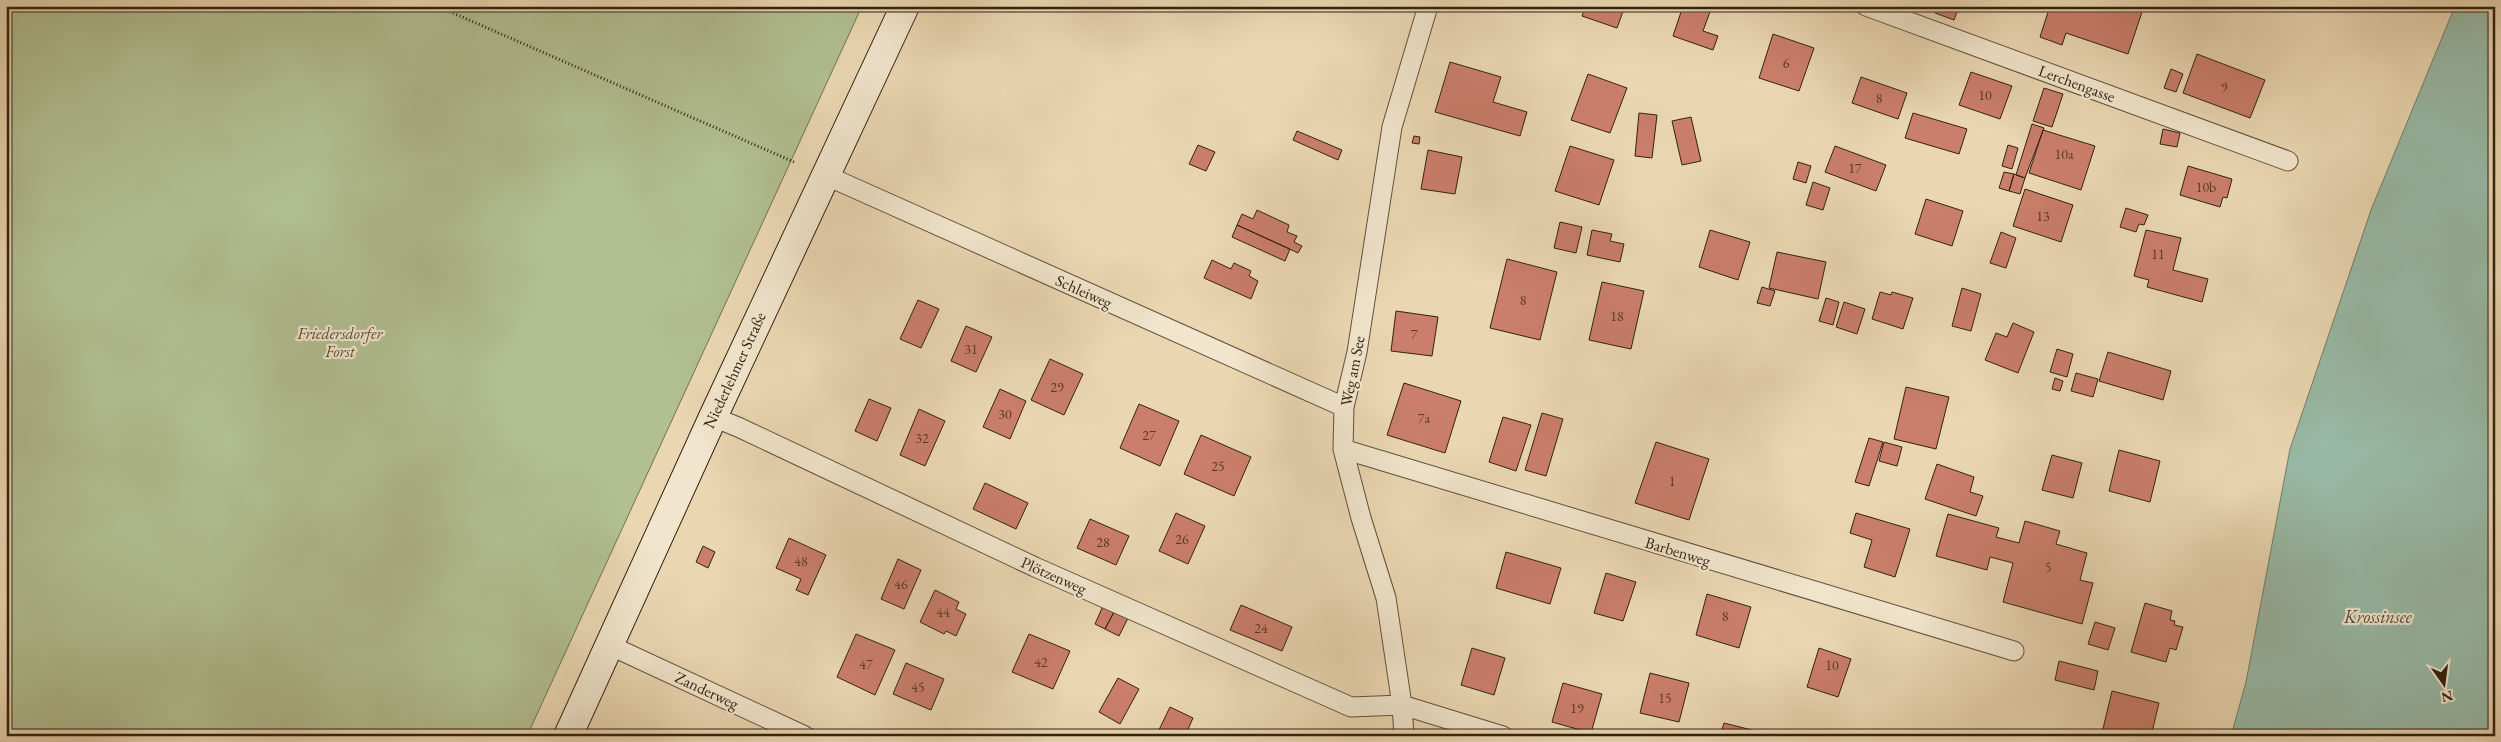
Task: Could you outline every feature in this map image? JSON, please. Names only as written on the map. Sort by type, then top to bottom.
[{"type":"main road","name":"Niederlehmer Straße","points":[[568,736],[824,175],[905,6]]},
{"type":"lane","name":"Weg am See","points":[[1404,736],[1402,705],[1386,598],[1361,518],[1343,449],[1344,407],[1357,352],[1392,127],[1428,6]]},
{"type":"lane","name":"Lerchengasse","points":[[1866,6],[2288,161]]},
{"type":"lane","name":"Schleiweg","points":[[824,175],[1344,407]]},
{"type":"lane","name":"Plötzenweg","points":[[713,417],[738,426],[1035,567],[1351,707],[1402,705],[1503,736]]},
{"type":"lane","name":"Barbenweg","points":[[1343,449],[2014,651]]},
{"type":"lane","name":"Zanderweg","points":[[610,645],[805,736]]},
{"type":"path","points":[[437,6],[824,175]]},
{"type":"green space","name":"Friedersdorfer Forst","points":[[6,6],[862,6],[527,736],[6,736]]},
{"type":"water","name":"Krossinsee","points":[[2455,6],[2495,6],[2495,736],[2231,736],[2246,682],[2290,449],[2371,210]]},
{"type":"building","points":[[1586,6],[1625,6],[1617,28],[1582,16]]},
{"type":"building","points":[[1683,6],[1711,9],[1703,31],[1718,36],[1713,50],[1673,36]]},
{"type":"building","points":[[1938,6],[1959,6],[1954,20],[1935,13]]},
{"type":"building","points":[[2050,6],[2135,6],[2143,9],[2128,54],[2066,33],[2062,45],[2040,37]]},
{"type":"building","points":[[1773,34],[1814,48],[1799,91],[1759,78]]},
{"type":"building","points":[[2197,54],[2265,80],[2250,118],[2183,93]]},
{"type":"building","points":[[1450,62],[1501,77],[1493,102],[1527,112],[1520,136],[1435,112]]},
{"type":"building","points":[[2171,69],[2183,74],[2176,92],[2164,88]]},
{"type":"building","points":[[1971,72],[2012,86],[2000,119],[1959,105]]},
{"type":"building","points":[[1588,74],[1627,88],[1610,133],[1571,120]]},
{"type":"building","points":[[1861,77],[1907,93],[1898,119],[1852,103]]},
{"type":"building","points":[[2044,88],[2063,94],[2052,127],[2033,121]]},
{"type":"building","points":[[1639,113],[1657,115],[1652,158],[1635,156]]},
{"type":"building","points":[[1913,113],[1967,129],[1959,154],[1905,138]]},
{"type":"building","points":[[1691,117],[1701,161],[1682,165],[1672,121]]},
{"type":"building","points":[[2032,124],[2044,128],[2025,178],[2016,175]]},
{"type":"building","points":[[2163,129],[2180,133],[2177,147],[2160,144]]},
{"type":"building","points":[[2043,130],[2095,146],[2081,190],[2029,173]]},
{"type":"building","points":[[1297,131],[1342,150],[1338,160],[1293,140]]},
{"type":"building","points":[[1414,136],[1420,137],[1419,144],[1412,143]]},
{"type":"building","points":[[1198,145],[1215,152],[1206,171],[1189,164]]},
{"type":"building","points":[[2008,145],[2018,148],[2012,169],[2002,166]]},
{"type":"building","points":[[1570,146],[1614,160],[1599,205],[1555,191]]},
{"type":"building","points":[[1835,146],[1886,165],[1876,191],[1825,172]]},
{"type":"building","points":[[1428,150],[1462,157],[1455,194],[1421,189]]},
{"type":"building","points":[[1798,162],[1811,166],[1806,183],[1793,179]]},
{"type":"building","points":[[2188,166],[2232,179],[2227,198],[2223,197],[2220,207],[2180,195]]},
{"type":"building","points":[[2004,172],[2014,174],[2009,191],[1999,188]]},
{"type":"building","points":[[2014,174],[2025,178],[2020,194],[2009,191]]},
{"type":"building","points":[[1813,182],[1830,188],[1823,210],[1806,205]]},
{"type":"building","points":[[2025,189],[2073,205],[2061,242],[2013,226]]},
{"type":"building","points":[[1926,199],[1963,211],[1952,246],[1915,234]]},
{"type":"building","points":[[2126,208],[2148,215],[2144,225],[2139,224],[2136,232],[2120,227]]},
{"type":"building","points":[[1257,210],[1289,225],[1287,232],[1297,236],[1294,242],[1302,246],[1298,253],[1237,225],[1242,214],[1253,219]]},
{"type":"building","points":[[1560,222],[1582,227],[1576,253],[1554,248]]},
{"type":"building","points":[[1237,225],[1290,249],[1285,261],[1232,237]]},
{"type":"building","points":[[1592,230],[1612,234],[1610,241],[1624,244],[1620,262],[1587,255]]},
{"type":"building","points":[[1710,230],[1750,242],[1738,280],[1699,267]]},
{"type":"building","points":[[2146,230],[2181,238],[2173,270],[2208,279],[2202,302],[2147,287],[2149,280],[2134,276]]},
{"type":"building","points":[[2001,232],[2016,238],[2006,268],[1990,263]]},
{"type":"building","points":[[1777,252],[1826,262],[1818,299],[1769,288]]},
{"type":"building","points":[[1507,259],[1557,272],[1540,340],[1490,328]]},
{"type":"building","points":[[1212,260],[1231,269],[1234,263],[1251,271],[1249,276],[1258,281],[1251,299],[1204,278]]},
{"type":"building","points":[[1602,282],[1644,291],[1631,349],[1589,340]]},
{"type":"building","points":[[1762,287],[1775,291],[1770,306],[1757,303]]},
{"type":"building","points":[[1962,288],[1981,294],[1971,331],[1952,326]]},
{"type":"building","points":[[1880,292],[1891,295],[1892,292],[1913,298],[1903,329],[1872,319]]},
{"type":"building","points":[[1826,298],[1839,302],[1833,325],[1819,321]]},
{"type":"building","points":[[918,300],[939,309],[921,348],[900,339]]},
{"type":"building","points":[[1844,302],[1865,309],[1857,334],[1836,327]]},
{"type":"building","points":[[1396,311],[1438,317],[1432,356],[1391,351]]},
{"type":"building","points":[[2013,323],[2034,332],[2018,373],[1985,360],[1996,333],[2007,337]]},
{"type":"building","points":[[966,326],[992,337],[976,372],[951,361]]},
{"type":"building","points":[[2057,349],[2073,354],[2067,377],[2050,372]]},
{"type":"building","points":[[2108,352],[2171,371],[2163,400],[2099,381]]},
{"type":"building","points":[[1050,359],[1083,374],[1064,415],[1031,400]]},
{"type":"building","points":[[2076,373],[2098,379],[2093,397],[2071,391]]},
{"type":"building","points":[[2055,378],[2063,381],[2060,391],[2052,389]]},
{"type":"building","points":[[1404,383],[1461,401],[1445,453],[1387,435]]},
{"type":"building","points":[[1906,387],[1949,397],[1936,449],[1894,439]]},
{"type":"building","points":[[1000,389],[1026,401],[1010,439],[983,427]]},
{"type":"building","points":[[869,399],[891,408],[877,441],[855,431]]},
{"type":"building","points":[[1139,404],[1179,421],[1160,466],[1120,448]]},
{"type":"building","points":[[919,409],[945,421],[925,466],[900,455]]},
{"type":"building","points":[[1542,413],[1563,419],[1546,476],[1525,470]]},
{"type":"building","points":[[1503,417],[1531,425],[1516,471],[1489,462]]},
{"type":"building","points":[[1201,435],[1251,457],[1234,496],[1184,474]]},
{"type":"building","points":[[1869,438],[1883,442],[1869,486],[1855,482]]},
{"type":"building","points":[[1656,442],[1709,459],[1689,520],[1635,503]]},
{"type":"building","points":[[1884,442],[1902,447],[1897,466],[1879,461]]},
{"type":"building","points":[[2119,450],[2160,461],[2150,502],[2109,491]]},
{"type":"building","points":[[2052,455],[2082,463],[2073,498],[2042,490]]},
{"type":"building","points":[[1937,464],[1974,477],[1970,492],[1983,496],[1976,516],[1925,499]]},
{"type":"building","points":[[985,483],[1028,503],[1016,529],[973,509]]},
{"type":"building","points":[[1176,513],[1205,526],[1188,564],[1159,551]]},
{"type":"building","points":[[1856,513],[1910,529],[1895,577],[1864,567],[1872,540],[1850,533]]},
{"type":"building","points":[[1948,514],[1999,528],[1996,537],[2019,543],[2025,521],[2060,531],[2056,544],[2087,553],[2080,580],[2093,583],[2082,624],[2003,602],[2013,563],[1990,557],[1987,570],[1936,556]]},
{"type":"building","points":[[1090,519],[1129,536],[1116,565],[1077,548]]},
{"type":"building","points":[[789,538],[826,555],[808,595],[796,590],[801,579],[776,568]]},
{"type":"building","points":[[703,546],[715,552],[708,568],[696,562]]},
{"type":"building","points":[[1506,552],[1561,568],[1550,604],[1496,588]]},
{"type":"building","points":[[898,559],[921,570],[904,609],[881,599]]},
{"type":"building","points":[[1606,573],[1636,582],[1623,621],[1594,613]]},
{"type":"building","points":[[935,590],[959,602],[956,609],[966,614],[956,636],[946,631],[944,634],[920,622]]},
{"type":"building","points":[[1707,594],[1751,607],[1739,648],[1696,635]]},
{"type":"building","points":[[2145,603],[2172,611],[2170,620],[2175,621],[2174,625],[2183,627],[2176,650],[2170,648],[2166,662],[2131,652]]},
{"type":"building","points":[[1241,605],[1292,627],[1282,651],[1230,630]]},
{"type":"building","points":[[1103,606],[1114,612],[1105,629],[1095,624]]},
{"type":"building","points":[[1114,612],[1128,618],[1119,636],[1105,629]]},
{"type":"building","points":[[2095,622],[2115,628],[2108,650],[2088,644]]},
{"type":"building","points":[[856,634],[895,650],[875,695],[837,677]]},
{"type":"building","points":[[1029,634],[1070,651],[1053,689],[1012,672]]},
{"type":"building","points":[[1472,648],[1505,658],[1494,695],[1461,685]]},
{"type":"building","points":[[1819,648],[1851,659],[1838,697],[1807,687]]},
{"type":"building","points":[[2059,661],[2098,671],[2094,690],[2055,680]]},
{"type":"building","points":[[906,663],[944,679],[931,710],[893,694]]},
{"type":"building","points":[[1650,673],[1689,683],[1679,722],[1640,713]]},
{"type":"building","points":[[1118,678],[1139,689],[1120,724],[1099,712]]},
{"type":"building","points":[[1563,683],[1602,694],[1591,733],[1552,722]]},
{"type":"building","points":[[2112,691],[2159,703],[2151,736],[2113,736],[2102,733]]},
{"type":"building","points":[[1170,707],[1193,718],[1185,736],[1156,736]]},
{"type":"building","points":[[1724,723],[1764,733],[1763,736],[1720,736]]}]
